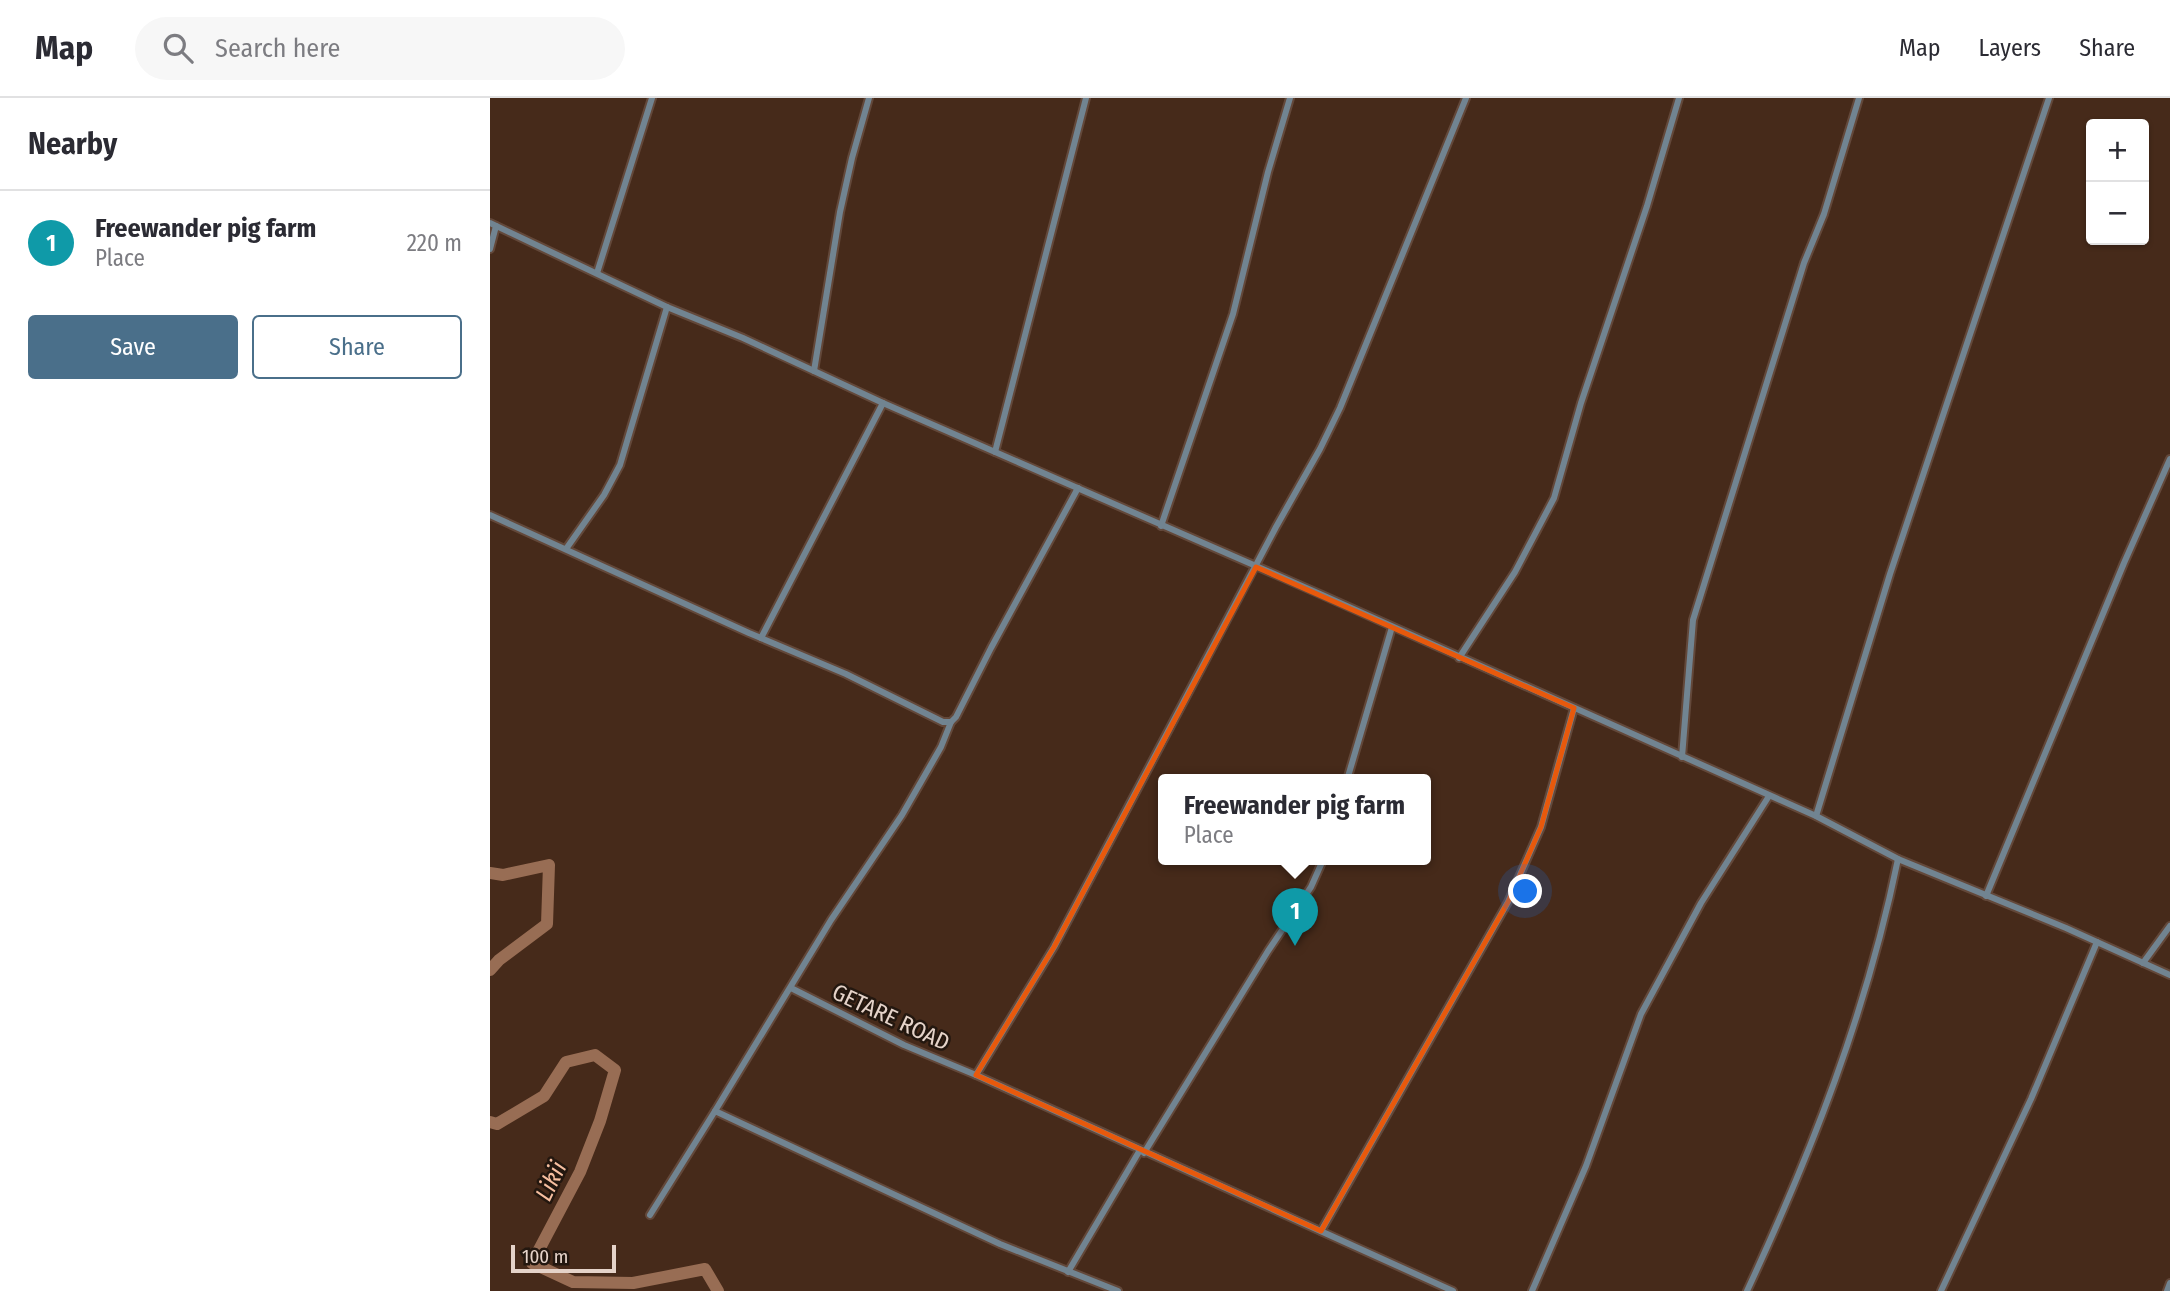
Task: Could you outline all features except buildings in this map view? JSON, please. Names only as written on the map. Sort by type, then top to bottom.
[{"type":"street","points":[[597,273],[652,98]]},
{"type":"street","points":[[814,371],[842,199],[869,98]]},
{"type":"street","points":[[995,452],[1086,98]]},
{"type":"street","points":[[1161,526],[1233,314],[1268,172],[1290,98]]},
{"type":"street","points":[[976,1075],[1054,947],[1340,408],[1466,98]]},
{"type":"street","points":[[1460,658],[1483,626],[1515,572],[1554,498],[1577,416],[1647,206],[1679,98]]},
{"type":"street","points":[[1682,757],[1693,620],[1804,263],[1824,214],[1858,98]]},
{"type":"street","points":[[1816,816],[1889,574],[2049,98]]},
{"type":"street","points":[[490,249],[493,225],[667,307],[743,338],[883,403],[1816,816],[1898,859],[2170,975]]},
{"type":"street","points":[[566,550],[604,495],[620,465],[667,307]]},
{"type":"street","points":[[761,638],[883,403]]},
{"type":"street","points":[[1986,896],[2170,458]]},
{"type":"street","points":[[650,1215],[831,920],[902,815],[941,747],[951,722],[964,703],[1078,488]]},
{"type":"street","points":[[490,515],[846,674],[943,722],[951,722]]},
{"type":"street","points":[[1349,774],[1392,627]]},
{"type":"street","points":[[1321,1231],[1508,902],[1541,827],[1574,708]]},
{"type":"street","points":[[1532,1291],[1586,1166],[1641,1014],[1701,903],[1769,796]]},
{"type":"street","points":[[1747,1291],[1793,1193],[1837,1077],[1878,943],[1898,859]]},
{"type":"street","points":[[1068,1272],[1268,951],[1304,898],[1320,865]]},
{"type":"street","points":[[2143,963],[2170,926]]},
{"type":"street","points":[[1941,1291],[2031,1098],[2097,942]]},
{"type":"street","name":"GETARE ROAD","points":[[791,988],[904,1045],[1453,1291]]},
{"type":"street","points":[[715,1111],[992,1240],[1118,1291]]},
{"type":"street","points":[[2167,1291],[2170,1283]]},
{"type":"highlighted area","points":[[1256,567],[1574,708],[1541,827],[1508,902],[1321,1231],[976,1075],[1054,947]]},
{"type":"waterway","name":"Likii","points":[[490,873],[503,875],[549,865],[547,924],[499,960],[490,970]]},
{"type":"waterway","name":"Likii","points":[[490,1122],[497,1124],[544,1096],[566,1062],[595,1055],[615,1070],[600,1121],[580,1172],[532,1263],[573,1282],[633,1283],[705,1269],[718,1291]]},
{"type":"place","name":"Freewander pig farm","points":[[1295,946]]}]
